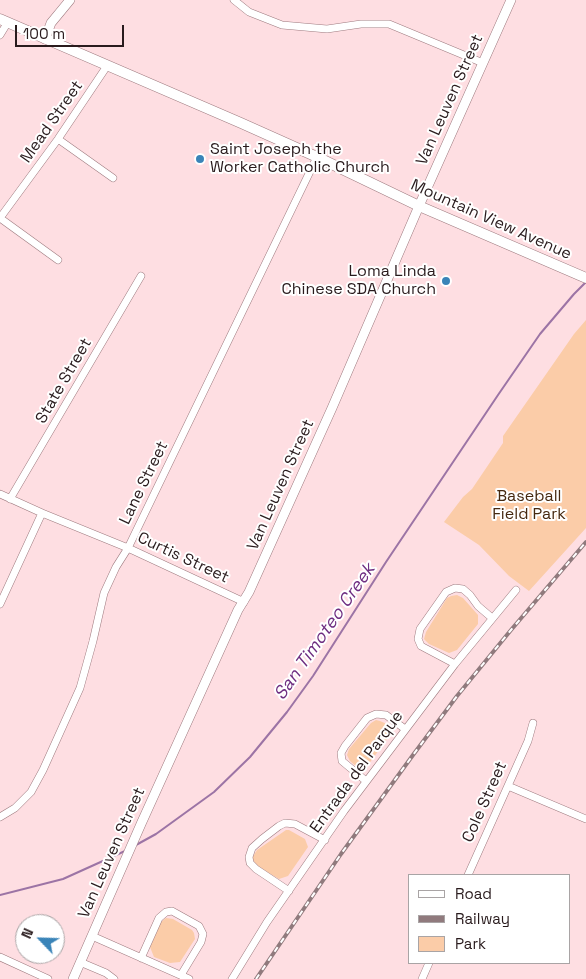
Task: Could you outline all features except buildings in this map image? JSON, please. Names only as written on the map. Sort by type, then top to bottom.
[{"type":"main road","name":"Mountain View Avenue","points":[[4,20],[317,157],[419,206],[586,278]]},
{"type":"street","points":[[45,38],[51,23],[70,0]]},
{"type":"street","points":[[234,0],[249,12],[282,26],[327,28],[361,24],[389,24],[483,63]]},
{"type":"street","name":"Van Leuven Street","points":[[72,979],[234,619],[244,602],[332,408],[511,0]]},
{"type":"street","points":[[0,35],[4,20]]},
{"type":"street","name":"Mead Street","points":[[0,218],[58,139],[107,66]]},
{"type":"street","points":[[58,139],[113,178]]},
{"type":"street","name":"Lane Street","points":[[0,817],[15,808],[31,792],[43,770],[80,688],[104,593],[116,567],[128,548],[317,157]]},
{"type":"street","points":[[0,218],[58,260]]},
{"type":"street","name":"State Street","points":[[10,498],[141,276]]},
{"type":"street","name":"Curtis Street","points":[[0,494],[128,548],[244,602]]},
{"type":"street","points":[[1,601],[42,513]]},
{"type":"street","points":[[455,664],[421,646],[418,639],[420,630],[446,592],[455,588],[463,589],[492,618]]},
{"type":"street","name":"Entrada del Parque","points":[[232,979],[267,922],[366,781],[455,664],[516,590]]},
{"type":"street","points":[[366,781],[342,761],[341,754],[345,746],[367,718],[376,714],[386,715],[404,729]]},
{"type":"street","name":"Cole Street","points":[[468,874],[528,741],[533,723]]},
{"type":"street","points":[[508,786],[586,819]]},
{"type":"street","points":[[289,891],[250,863],[249,857],[252,848],[262,838],[285,823],[295,824],[325,840]]},
{"type":"street","points":[[141,958],[159,918],[166,912],[172,912],[199,926],[203,934],[201,942],[181,975]]},
{"type":"street","points":[[92,936],[189,979]]},
{"type":"street","points":[[0,957],[48,979]]},
{"type":"street","points":[[80,962],[106,973],[114,979]]},
{"type":"street","points":[[422,979],[429,964]]},
{"type":"green space","name":"Baseball Field Park","points":[[586,320],[586,528],[529,591],[509,576],[479,545],[444,522],[463,497],[472,489],[503,443],[503,436],[574,334]]},
{"type":"green space","points":[[457,595],[463,598],[478,615],[478,624],[457,650],[449,653],[429,644],[424,639],[426,632],[447,598]]},
{"type":"green space","points":[[376,720],[389,725],[390,735],[368,765],[359,769],[350,761],[347,755],[349,749],[371,723]]},
{"type":"green space","points":[[286,830],[305,839],[308,847],[288,876],[279,879],[257,866],[252,858],[257,850]]},
{"type":"green space","points":[[166,918],[173,919],[194,933],[195,939],[180,962],[170,963],[154,957],[150,947],[161,922]]},
{"type":"waterway","name":"San Timoteo Creek","points":[[136,845],[156,834],[214,792],[250,757],[287,712],[313,676],[386,562],[540,334],[586,282]]},
{"type":"waterway","name":"San Timoteo Creek","points":[[0,895],[63,879],[125,851]]},
{"type":"railway","points":[[256,979],[341,854],[457,696],[586,542]]},
{"type":"place","name":"Saint Joseph the Worker Catholic Church","points":[[200,159]]},
{"type":"place","name":"Loma Linda Chinese SDA Church","points":[[446,281]]}]
